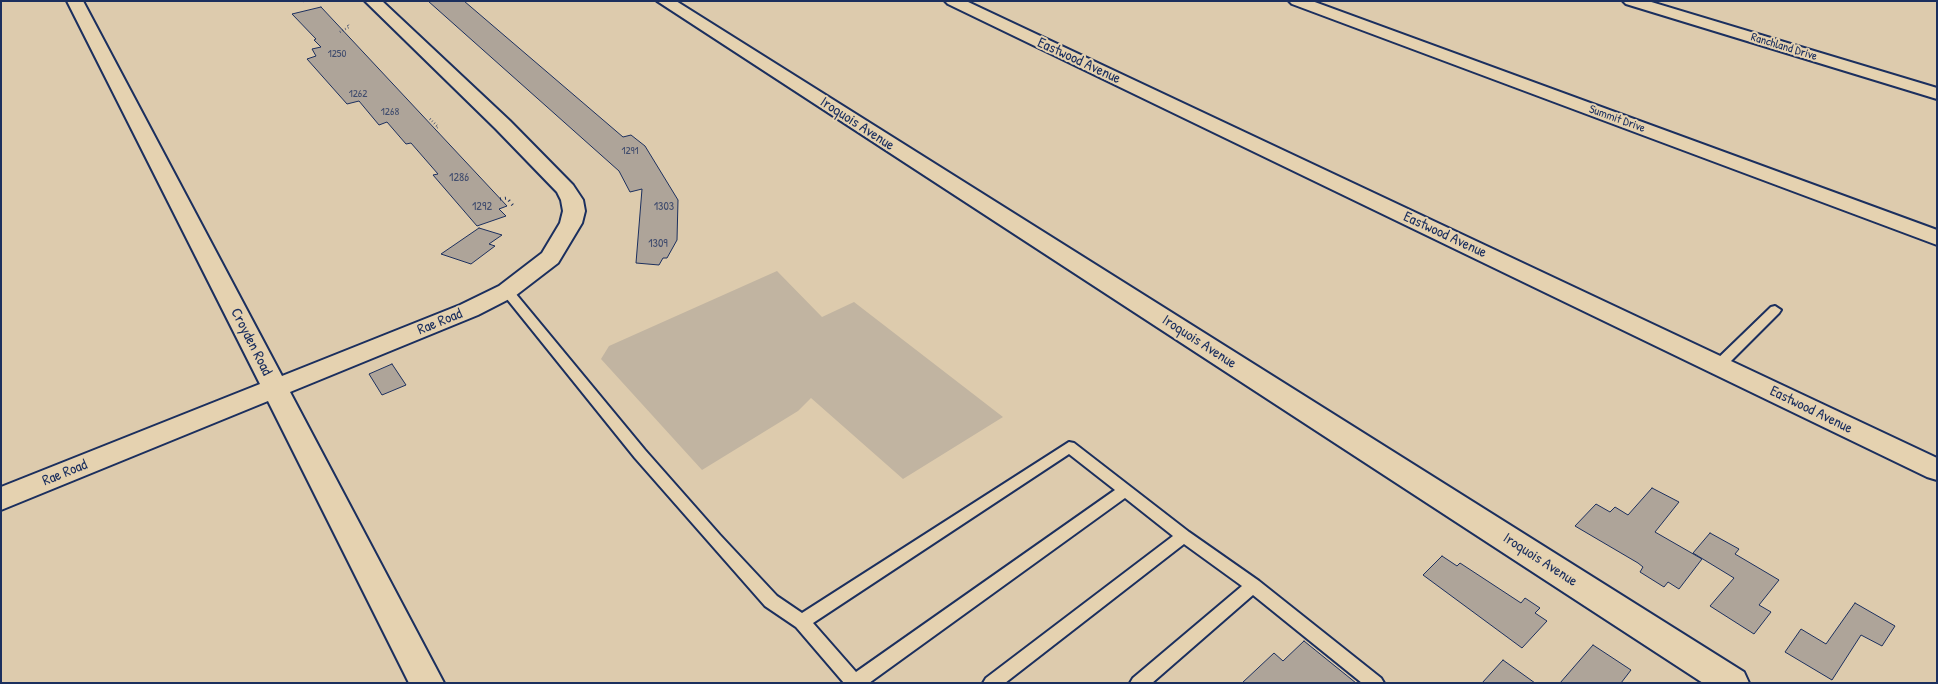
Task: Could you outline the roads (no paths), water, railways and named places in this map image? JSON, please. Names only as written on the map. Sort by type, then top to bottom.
[{"type":"street","name":"Croyden Road","points":[[75,1],[427,683]]},
{"type":"street","name":"Rae Road","points":[[1,499],[469,310],[507,291],[550,258],[571,224],[574,211],[572,200],[560,181],[374,1]]},
{"type":"street","name":"Eastwood Avenue","points":[[953,1],[1937,470]]},
{"type":"street","name":"Summit Drive","points":[[1296,1],[1937,238]]},
{"type":"street","name":"Ranchland Drive","points":[[1631,1],[1937,94]]},
{"type":"street","name":"Iroquois Avenue","points":[[673,2],[1732,683]]},
{"type":"lane","points":[[507,291],[640,454],[708,532],[771,601],[802,622],[855,683],[1125,491]]},
{"type":"lane","points":[[1718,366],[1775,310]]},
{"type":"lane","points":[[802,622],[1069,447],[1184,536],[1253,586],[1375,683]]},
{"type":"lane","points":[[992,683],[1184,536]]},
{"type":"lane","points":[[1139,683],[1253,586]]}]
